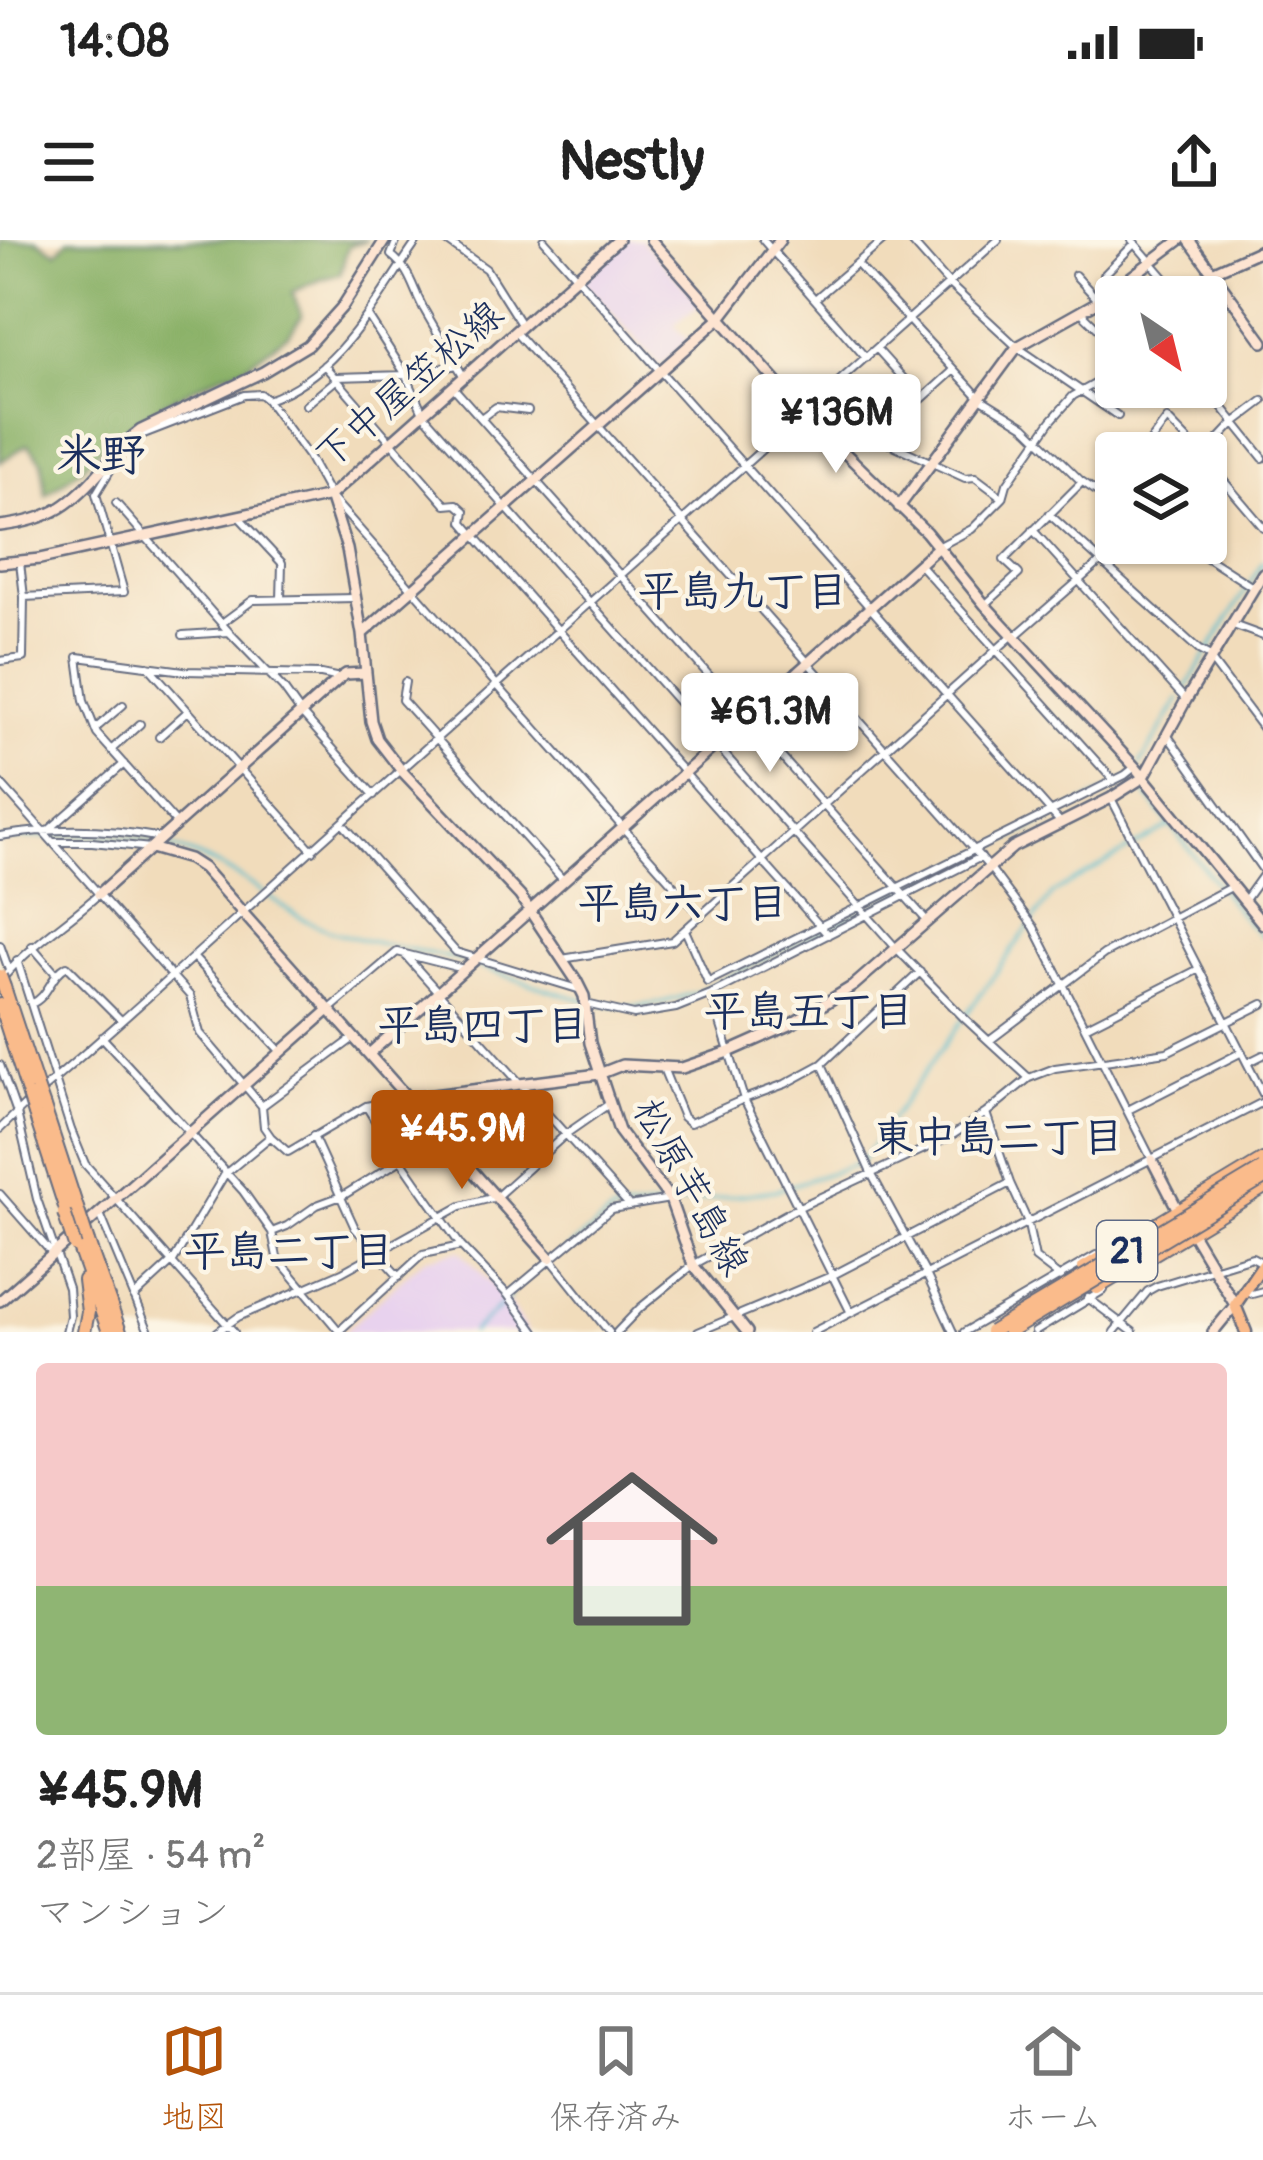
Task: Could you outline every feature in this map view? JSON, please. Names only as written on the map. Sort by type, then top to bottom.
[{"type":"highway","points":[[3,979],[69,1211]]},
{"type":"highway","points":[[0,1005],[33,1091]]},
{"type":"highway","points":[[39,1110],[47,1152],[120,1332]]},
{"type":"highway","name":"21","points":[[977,1332],[1263,1165]]},
{"type":"highway","name":"21","points":[[991,1332],[1263,1165]]},
{"type":"highway","name":"21","points":[[1023,1332],[1092,1295],[1263,1183]]},
{"type":"highway","name":"21","points":[[1009,1332],[1263,1183]]},
{"type":"highway","points":[[83,1246],[84,1332]]},
{"type":"highway","points":[[83,1246],[109,1332]]},
{"type":"highway","points":[[83,1246],[129,1332]]},
{"type":"main road","points":[[1235,1305],[1263,1267]]},
{"type":"main road","points":[[1235,1305],[1263,1267]]},
{"type":"main road","points":[[1235,1305],[1246,1332]]},
{"type":"street","points":[[0,526],[46,518],[65,507],[141,430],[278,365],[308,345],[343,306],[385,240]]},
{"type":"street","points":[[397,240],[391,255],[415,284],[421,304],[464,377]]},
{"type":"street","points":[[267,400],[288,393],[324,365],[368,316],[418,240]]},
{"type":"street","points":[[446,240],[486,269],[519,329],[598,425],[978,854],[1032,924],[1179,1211],[1235,1305],[1214,1332]]},
{"type":"street","points":[[544,240],[1055,817]]},
{"type":"street","name":"下中屋笠松線","points":[[0,562],[110,544],[330,496],[618,240]]},
{"type":"street","points":[[651,240],[806,414],[926,532],[985,605],[1135,767],[1138,781],[1226,891],[1263,924]]},
{"type":"street","points":[[764,240],[866,358]]},
{"type":"street","points":[[362,634],[720,318],[780,240]]},
{"type":"street","points":[[814,299],[884,240]]},
{"type":"street","points":[[910,240],[1017,347],[1118,416]]},
{"type":"street","points":[[0,1129],[998,240]]},
{"type":"street","points":[[1133,276],[1180,240]]},
{"type":"street","points":[[1189,240],[1263,343]]},
{"type":"street","points":[[1208,276],[1263,249],[1257,240]]},
{"type":"street","points":[[1104,275],[1134,242],[1164,276]]},
{"type":"street","points":[[857,263],[980,398],[1024,426],[1095,490]]},
{"type":"street","points":[[1075,275],[1095,297]]},
{"type":"street","points":[[899,507],[1017,347],[1095,304]]},
{"type":"street","points":[[1082,313],[1095,326]]},
{"type":"street","points":[[368,316],[406,375],[424,416],[897,949],[1029,1078]]},
{"type":"street","points":[[877,349],[922,399],[955,370]]},
{"type":"street","points":[[324,365],[446,505],[457,504],[465,511],[464,522],[474,536],[824,931]]},
{"type":"street","points":[[306,405],[335,379],[406,375],[457,365]]},
{"type":"street","points":[[369,1054],[938,548],[972,529],[1003,498],[1007,484],[1073,396],[1095,384]]},
{"type":"street","points":[[453,388],[928,922]]},
{"type":"street","points":[[127,440],[244,395],[260,394],[308,456],[330,496],[700,916]]},
{"type":"street","points":[[1226,432],[1263,401]]},
{"type":"street","points":[[481,418],[496,407],[528,411]]},
{"type":"street","points":[[1222,408],[1263,458]]},
{"type":"street","points":[[1157,432],[1167,419],[1180,432]]},
{"type":"street","points":[[831,440],[845,423],[965,478],[975,477],[1003,498]]},
{"type":"street","points":[[24,597],[124,592],[96,494],[117,459],[116,452]]},
{"type":"street","points":[[985,605],[1018,574],[1004,560],[1082,482]]},
{"type":"street","points":[[1227,483],[1263,527]]},
{"type":"street","name":"松原芋島線","points":[[330,496],[347,549],[377,739],[531,909],[584,998],[590,1043],[619,1131],[671,1203],[693,1265],[748,1332]]},
{"type":"street","points":[[116,503],[374,795]]},
{"type":"street","points":[[1049,514],[1095,556]]},
{"type":"street","points":[[238,517],[282,563],[280,599]]},
{"type":"street","points":[[1033,530],[1183,698]]},
{"type":"street","points":[[0,661],[23,658],[20,562]]},
{"type":"street","points":[[920,564],[1114,781]]},
{"type":"street","points":[[562,959],[672,941],[1098,564]]},
{"type":"street","points":[[1104,564],[1209,656],[1262,726]]},
{"type":"street","points":[[709,988],[978,854],[1055,817],[1111,798],[1138,781],[1183,698],[1256,583],[1222,564]]},
{"type":"street","points":[[221,623],[253,600],[355,598]]},
{"type":"street","points":[[1233,625],[1263,635]]},
{"type":"street","points":[[183,635],[230,632]]},
{"type":"street","points":[[177,824],[95,729],[83,701],[78,657],[184,671],[340,678]]},
{"type":"street","points":[[148,666],[313,851]]},
{"type":"street","points":[[3,979],[32,946],[73,918],[340,678],[365,673]]},
{"type":"street","points":[[405,682],[402,700],[564,880]]},
{"type":"street","points":[[95,729],[123,705]]},
{"type":"street","points":[[158,736],[188,712]]},
{"type":"street","points":[[112,750],[140,724]]},
{"type":"street","points":[[1167,735],[1263,872],[1243,902]]},
{"type":"street","points":[[48,836],[124,764]]},
{"type":"street","points":[[0,783],[190,996],[200,1033],[262,1106],[264,1126],[288,1152],[366,1106],[599,1074],[622,1065],[682,1068],[790,1025],[853,986],[1023,840],[1135,767]]},
{"type":"street","points":[[813,1332],[1152,1160],[1263,1098],[1111,798]]},
{"type":"street","points":[[343,824],[456,952],[634,1015],[676,1008],[824,931]]},
{"type":"street","points":[[0,836],[125,831],[203,868],[613,1332],[693,1265],[797,1208],[948,1138],[1029,1078],[1055,1068],[1167,1052],[1263,1004]]},
{"type":"street","points":[[48,836],[156,843]]},
{"type":"street","points":[[988,1041],[1104,955],[1226,891]]},
{"type":"street","points":[[685,930],[745,1099],[851,1312]]},
{"type":"street","points":[[0,945],[3,979]]},
{"type":"street","points":[[32,946],[56,974]]},
{"type":"street","points":[[0,1301],[397,952],[464,969]]},
{"type":"street","points":[[404,954],[628,1205]]},
{"type":"street","points":[[194,957],[281,1052]]},
{"type":"street","points":[[17,960],[85,1164],[234,1332]]},
{"type":"street","points":[[31,1004],[41,1000],[56,974],[68,966],[121,1020]]},
{"type":"street","points":[[1084,1027],[1200,968]]},
{"type":"street","points":[[663,1067],[690,1124],[821,1064],[920,972]]},
{"type":"street","points":[[102,1037],[243,1191],[272,1232],[277,1257],[339,1332],[423,1254],[461,1246]]},
{"type":"street","points":[[262,1106],[355,1037]]},
{"type":"street","points":[[1128,1110],[1242,1052]]},
{"type":"street","points":[[1247,1063],[1263,1054]]},
{"type":"street","points":[[0,1064],[70,1302],[65,1332]]},
{"type":"street","points":[[821,1064],[953,1332]]},
{"type":"street","points":[[217,1332],[378,1254],[460,1206],[496,1197],[566,1134],[610,1104]]},
{"type":"street","points":[[366,1106],[461,1246],[510,1297],[535,1332]]},
{"type":"street","points":[[986,1113],[1028,1220],[1035,1258],[1059,1277]]},
{"type":"street","points":[[272,1232],[442,1135]]},
{"type":"street","points":[[313,1136],[356,1228],[399,1277]]},
{"type":"street","points":[[134,1297],[173,1261],[225,1174],[271,1137]]},
{"type":"street","points":[[698,1332],[830,1276],[1010,1183]]},
{"type":"street","points":[[0,1194],[49,1250],[57,1251]]},
{"type":"street","points":[[510,1297],[611,1209],[671,1203]]},
{"type":"street","points":[[100,1214],[149,1332]]},
{"type":"street","points":[[964,1332],[1094,1255],[1106,1255]]},
{"type":"street","points":[[1114,1332],[1153,1288],[1252,1257],[1263,1267]]},
{"type":"street","points":[[1247,1291],[1263,1291]]},
{"type":"street","points":[[1035,1332],[1092,1295],[1133,1332]]},
{"type":"shaded area","points":[[627,240],[641,240],[701,304],[674,325],[688,340],[660,365],[583,281]]},
{"type":"shaded area","points":[[460,1250],[511,1306],[527,1332],[344,1332],[424,1259]]},
{"type":"green space","points":[[0,240],[37,240],[57,252],[68,240],[367,240],[348,246],[340,274],[292,292],[302,316],[290,333],[241,369],[163,404],[108,440],[83,467],[46,495],[42,461],[28,444],[0,462]]},
{"type":"waterway","points":[[1184,691],[1263,562]]},
{"type":"waterway","points":[[1140,765],[1179,699]]},
{"type":"waterway","points":[[477,966],[604,1004],[641,1006],[695,993],[1134,776]]},
{"type":"waterway","points":[[1138,784],[1263,937]]},
{"type":"waterway","points":[[675,1204],[777,1190],[860,1163],[1053,893],[1170,826]]},
{"type":"waterway","points":[[0,840],[96,835],[153,842]]},
{"type":"waterway","points":[[163,845],[218,865],[323,928],[461,961]]},
{"type":"waterway","points":[[564,1252],[612,1213],[666,1205]]},
{"type":"waterway","points":[[472,1332],[510,1297]]},
{"type":"district","name":"米野","points":[[101,456]]},
{"type":"district","name":"平島九丁目","points":[[743,592]]},
{"type":"district","name":"平島六丁目","points":[[683,904]]},
{"type":"district","name":"平島五丁目","points":[[809,1012]]},
{"type":"district","name":"平島四丁目","points":[[483,1026]]},
{"type":"district","name":"東中島二丁目","points":[[998,1138]]},
{"type":"district","name":"平島二丁目","points":[[289,1252]]}]
